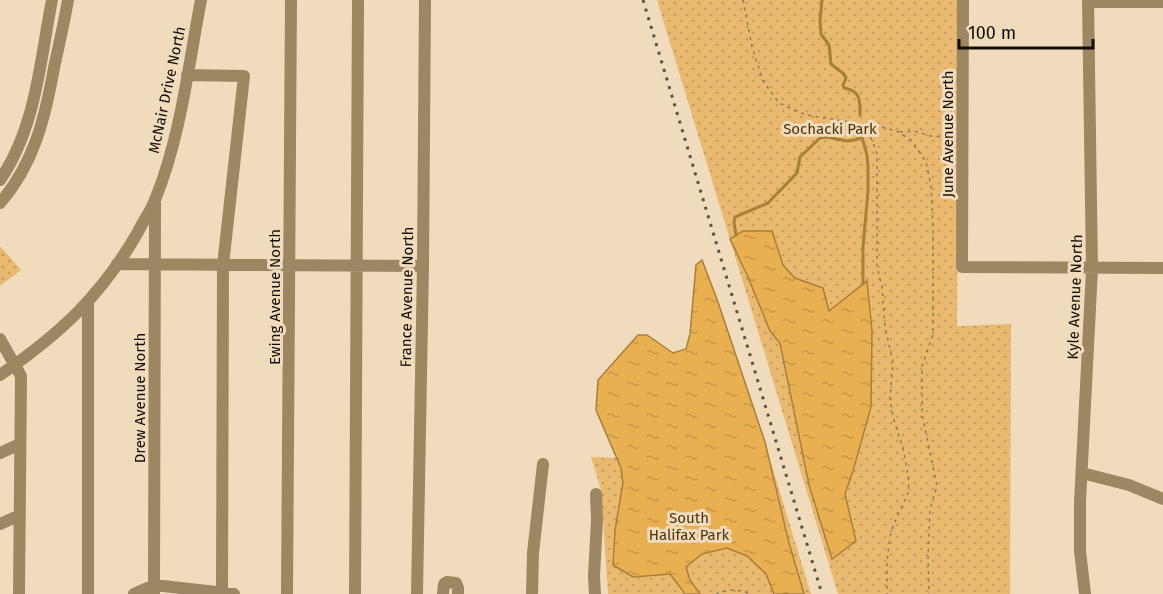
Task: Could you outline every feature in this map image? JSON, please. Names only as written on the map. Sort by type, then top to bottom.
[{"type":"street","points":[[0,180],[19,147],[28,122],[51,0]]},
{"type":"street","points":[[0,203],[20,175],[33,150],[42,124],[68,0]]},
{"type":"street","name":"McNair Drive North","points":[[0,375],[66,325],[88,302],[117,264],[155,202],[171,154],[180,115],[201,0]]},
{"type":"street","name":"Ewing Avenue North","points":[[287,594],[291,0]]},
{"type":"street","points":[[355,594],[358,0]]},
{"type":"street","name":"France Avenue North","points":[[417,594],[425,0]]},
{"type":"street","name":"June Avenue North","points":[[963,0],[962,267],[1092,268]]},
{"type":"street","points":[[1088,1],[1163,2]]},
{"type":"street","name":"Kyle Avenue North","points":[[1085,594],[1080,551],[1080,502],[1092,268],[1088,1]]},
{"type":"street","points":[[134,594],[154,589],[228,593],[223,265],[244,76],[187,75]]},
{"type":"street","name":"Drew Avenue North","points":[[154,589],[155,202]]},
{"type":"street","points":[[117,264],[423,266]]},
{"type":"street","points":[[1092,268],[1163,268]]},
{"type":"street","points":[[88,302],[88,594]]},
{"type":"street","points":[[0,339],[21,376],[19,594]]},
{"type":"street","points":[[0,453],[20,444]]},
{"type":"street","points":[[532,594],[533,553],[543,464]]},
{"type":"street","points":[[1082,473],[1129,484],[1163,499]]},
{"type":"street","points":[[595,594],[596,494]]},
{"type":"street","points":[[0,524],[20,515]]},
{"type":"street","points":[[443,594],[444,584],[451,582],[456,583],[458,594]]},
{"type":"path","points":[[743,0],[752,47],[763,81],[778,103],[806,115],[882,127],[899,132],[912,141],[926,162],[931,186],[933,227],[933,333],[922,366],[922,414],[937,486],[930,509],[929,594]]},
{"type":"path","points":[[861,124],[872,140],[877,154],[877,266],[882,287],[885,326],[893,363],[890,398],[893,417],[904,452],[909,483],[908,493],[890,537],[887,594]]},
{"type":"path","points":[[899,132],[914,131],[931,136],[963,138]]},
{"type":"path","points":[[716,594],[727,590],[751,594]]},
{"type":"green space","name":"Sochacki Park","points":[[657,0],[959,0],[957,326],[1011,324],[1010,594],[838,594]]},
{"type":"green space","points":[[0,246],[21,270],[0,286]]},
{"type":"green space","name":"South Halifax Park","points":[[591,457],[771,463],[811,594],[608,594],[601,490]]},
{"type":"water","points":[[743,231],[772,231],[783,265],[795,278],[823,288],[829,311],[867,281],[872,331],[871,407],[845,494],[856,541],[832,559],[809,485],[780,343],[770,331],[730,239]]},
{"type":"water","points":[[702,260],[765,442],[789,543],[804,594],[774,594],[766,574],[747,556],[727,548],[702,554],[686,567],[690,580],[700,594],[684,594],[670,574],[633,577],[613,565],[615,530],[623,483],[621,468],[596,410],[598,380],[638,335],[647,335],[673,353],[686,349],[690,334],[696,265]]},
{"type":"waterway","points":[[822,0],[821,34],[829,45],[831,64],[846,78],[844,88],[857,94],[860,115]]},
{"type":"waterway","points":[[736,235],[735,217],[768,203],[797,173],[800,157],[820,138],[847,141],[862,137],[868,167],[863,284]]},
{"type":"railway","points":[[643,0],[822,594]]}]
